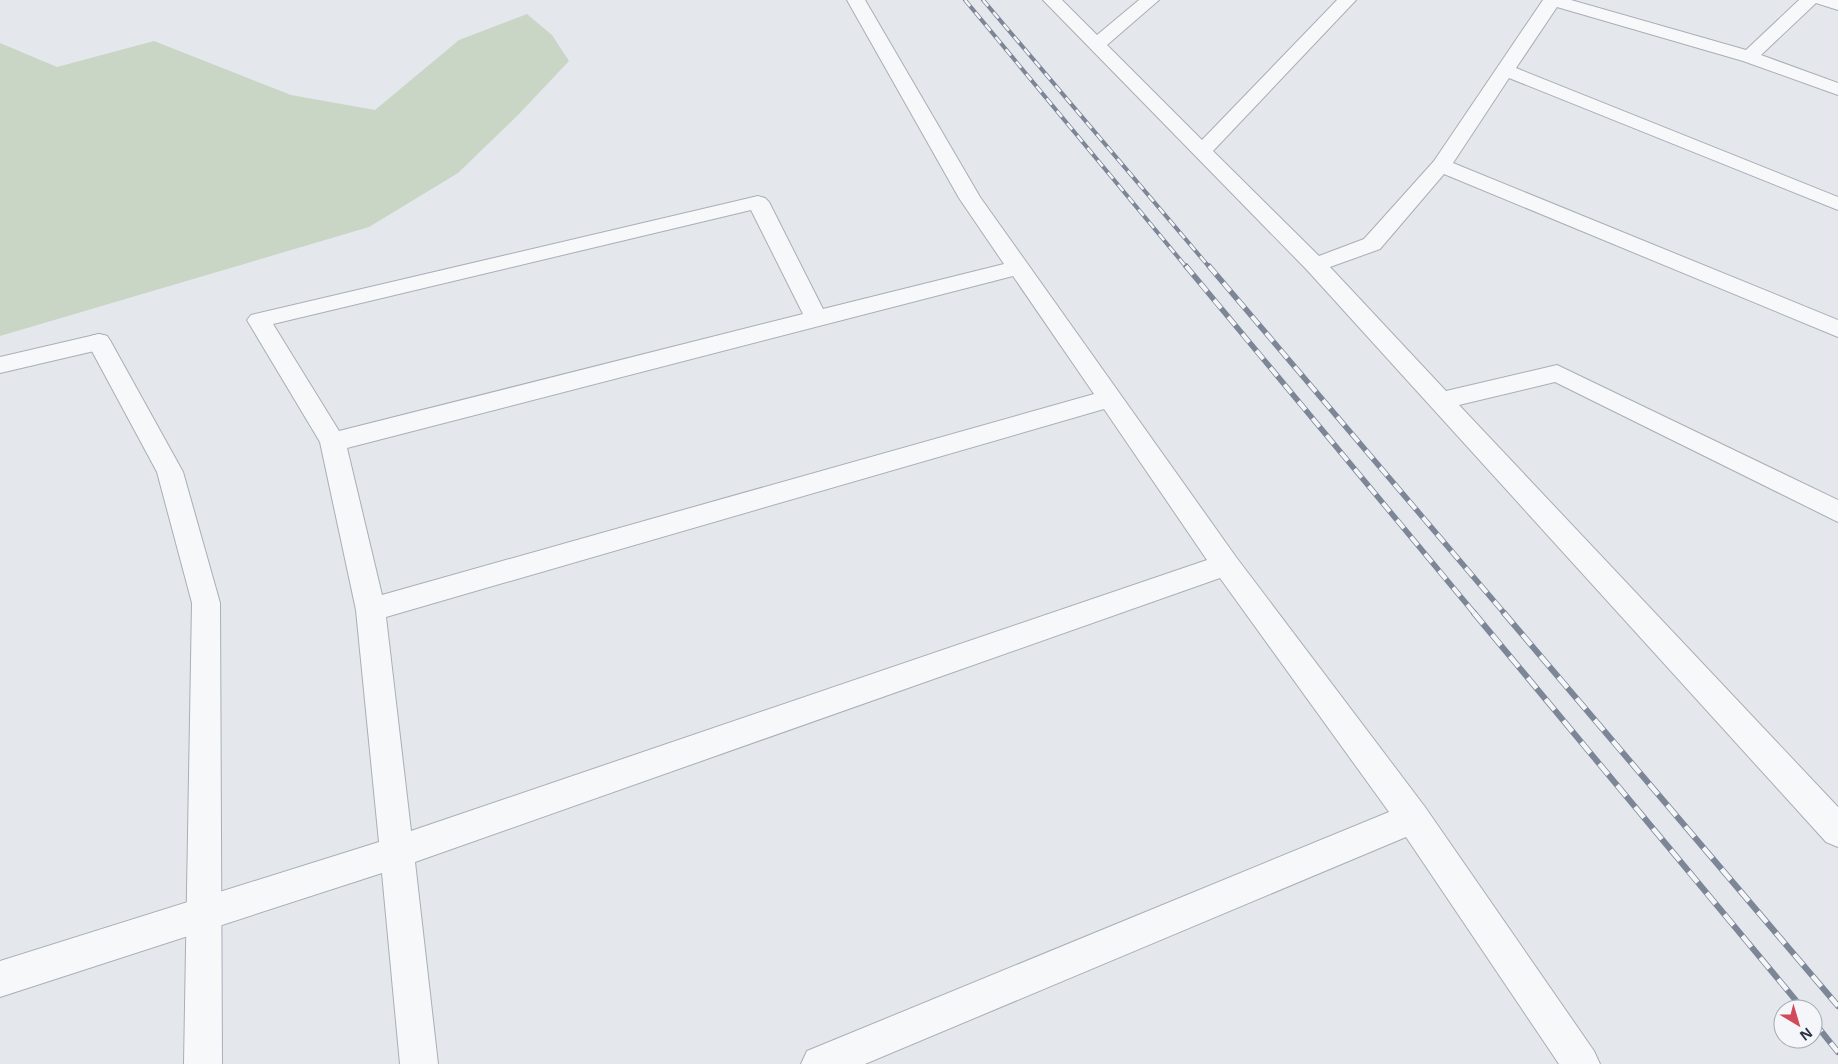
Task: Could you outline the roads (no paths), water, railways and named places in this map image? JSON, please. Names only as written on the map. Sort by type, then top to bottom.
[{"type":"street","points":[[856,0],[970,198],[1226,565],[1413,818],[1581,1064]]},
{"type":"street","points":[[1052,0],[1315,265],[1838,831]]},
{"type":"street","points":[[1097,44],[1150,0]]},
{"type":"street","points":[[1202,151],[1347,0]]},
{"type":"street","points":[[1315,265],[1372,244],[1441,165],[1552,0],[1749,57],[1838,89]]},
{"type":"street","points":[[1749,57],[1809,0]]},
{"type":"street","points":[[1822,0],[1838,5]]},
{"type":"street","points":[[1506,70],[1838,204]]},
{"type":"street","points":[[1441,165],[1838,329]]},
{"type":"street","points":[[419,1064],[371,610],[333,442],[259,320],[758,202],[816,318]]},
{"type":"street","points":[[333,442],[1019,267]]},
{"type":"street","points":[[0,365],[99,342],[170,472],[206,603],[203,1064]]},
{"type":"street","points":[[1440,401],[1557,373],[1838,512]]},
{"type":"street","points":[[371,610],[1110,398]]},
{"type":"street","points":[[0,979],[397,852],[1226,565]]},
{"type":"street","points":[[820,1064],[1413,818]]},
{"type":"railway","points":[[965,0],[1187,268]]},
{"type":"railway","points":[[983,0],[1210,268]]},
{"type":"railway","points":[[1186,266],[1475,614]]},
{"type":"railway","points":[[1209,266],[1505,614]]},
{"type":"railway","points":[[1474,613],[1795,999]]},
{"type":"railway","points":[[1504,613],[1838,1006]]},
{"type":"railway","points":[[1823,1033],[1838,1052]]}]
